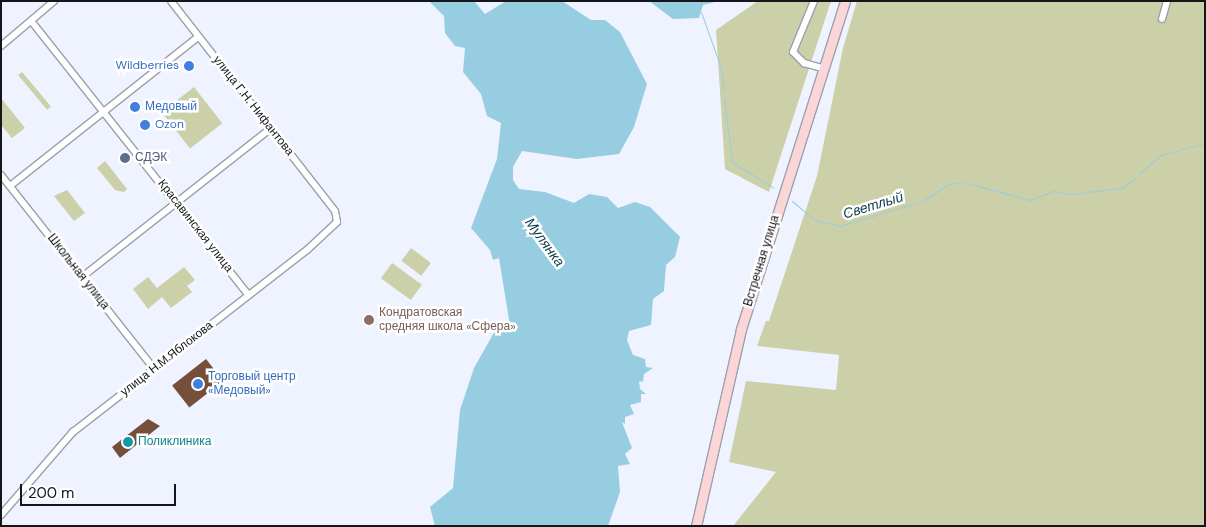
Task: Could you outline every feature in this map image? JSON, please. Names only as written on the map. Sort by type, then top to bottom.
[{"type":"main road","name":"Встречная улица","points":[[696,526],[739,335],[822,68],[845,1]]},
{"type":"street","points":[[1,46],[32,22],[54,1]]},
{"type":"street","name":"улица Г.Н. Нифантова","points":[[171,1],[335,211]]},
{"type":"street","points":[[814,1],[792,52],[804,63],[822,68]]},
{"type":"street","points":[[1162,19],[1167,1]]},
{"type":"street","name":"Красавинская улица","points":[[32,22],[248,295]]},
{"type":"street","points":[[10,186],[198,37]]},
{"type":"street","points":[[82,277],[270,129]]},
{"type":"street","name":"Школьная улица","points":[[1,175],[154,369]]},
{"type":"street","name":"улица Н.М.Яблокова","points":[[1,515],[73,432],[330,231],[337,222],[335,211]]},
{"type":"green space","points":[[758,1],[831,1],[769,192],[725,169],[716,30]]},
{"type":"green space","points":[[857,1],[1205,1],[1205,526],[733,526],[776,472],[729,462],[746,381],[836,390],[839,355],[757,346],[766,321],[769,321],[817,176],[843,48]]},
{"type":"green space","points":[[22,72],[51,106],[47,110],[18,75]]},
{"type":"green space","points":[[194,87],[222,123],[190,148],[162,112]]},
{"type":"green space","points":[[1,98],[25,128],[12,138],[1,125]]},
{"type":"green space","points":[[105,161],[127,189],[124,192],[115,190],[97,168]]},
{"type":"green space","points":[[67,190],[85,213],[74,221],[54,196]]},
{"type":"green space","points":[[411,248],[431,263],[421,276],[401,261]]},
{"type":"green space","points":[[392,263],[422,285],[411,300],[381,278]]},
{"type":"green space","points":[[184,267],[195,280],[187,286],[192,292],[171,308],[162,297],[148,309],[133,289],[148,277],[157,288]]},
{"type":"water","name":"Мулянка","points":[[429,1],[474,1],[485,14],[506,1],[562,1],[591,20],[605,20],[620,32],[647,84],[634,127],[619,154],[577,159],[522,151],[513,167],[513,180],[519,189],[545,192],[574,203],[589,194],[607,197],[618,208],[635,202],[650,207],[680,237],[675,257],[666,265],[664,291],[653,299],[651,325],[629,331],[627,340],[633,355],[645,359],[646,367],[653,368],[644,374],[643,382],[639,381],[640,389],[646,394],[641,394],[641,402],[630,405],[634,414],[625,417],[625,424],[622,422],[632,448],[625,454],[630,464],[618,466],[620,492],[608,526],[435,526],[430,507],[453,488],[460,410],[474,368],[496,329],[510,326],[499,258],[493,260],[490,250],[471,228],[497,159],[501,123],[487,116],[481,94],[463,72],[465,48],[455,46],[445,33],[444,16]]},
{"type":"water","points":[[649,1],[719,1],[703,5],[699,18],[673,19]]},
{"type":"building","name":"Торговый центр «Медовый»","points":[[206,359],[223,381],[189,408],[172,385]]},
{"type":"building","name":"Поликлиника","points":[[148,419],[160,426],[120,458],[112,447]]},
{"type":"waterway","name":"Светлый","points":[[701,12],[721,68],[724,91]]},
{"type":"waterway","name":"Светлый","points":[[724,98],[732,162],[774,188]]},
{"type":"waterway","points":[[1139,174],[1161,155],[1205,143]]},
{"type":"waterway","points":[[967,183],[1030,200],[1053,191],[1071,194],[1122,188],[1135,178]]},
{"type":"waterway","name":"Светлый","points":[[792,201],[815,220],[840,226],[922,201],[951,183],[962,182]]},
{"type":"place","name":"Wildberries","points":[[189,66]]},
{"type":"place","name":"Медовый","points":[[135,107]]},
{"type":"place","name":"Ozon","points":[[145,125]]},
{"type":"place","name":"СДЭК","points":[[125,158]]},
{"type":"place","name":"Кондратовская средняя школа «Сфера»","points":[[369,320]]},
{"type":"place","name":"Торговый центр «Медовый»","points":[[198,384]]},
{"type":"place","name":"Поликлиника","points":[[128,442]]}]
